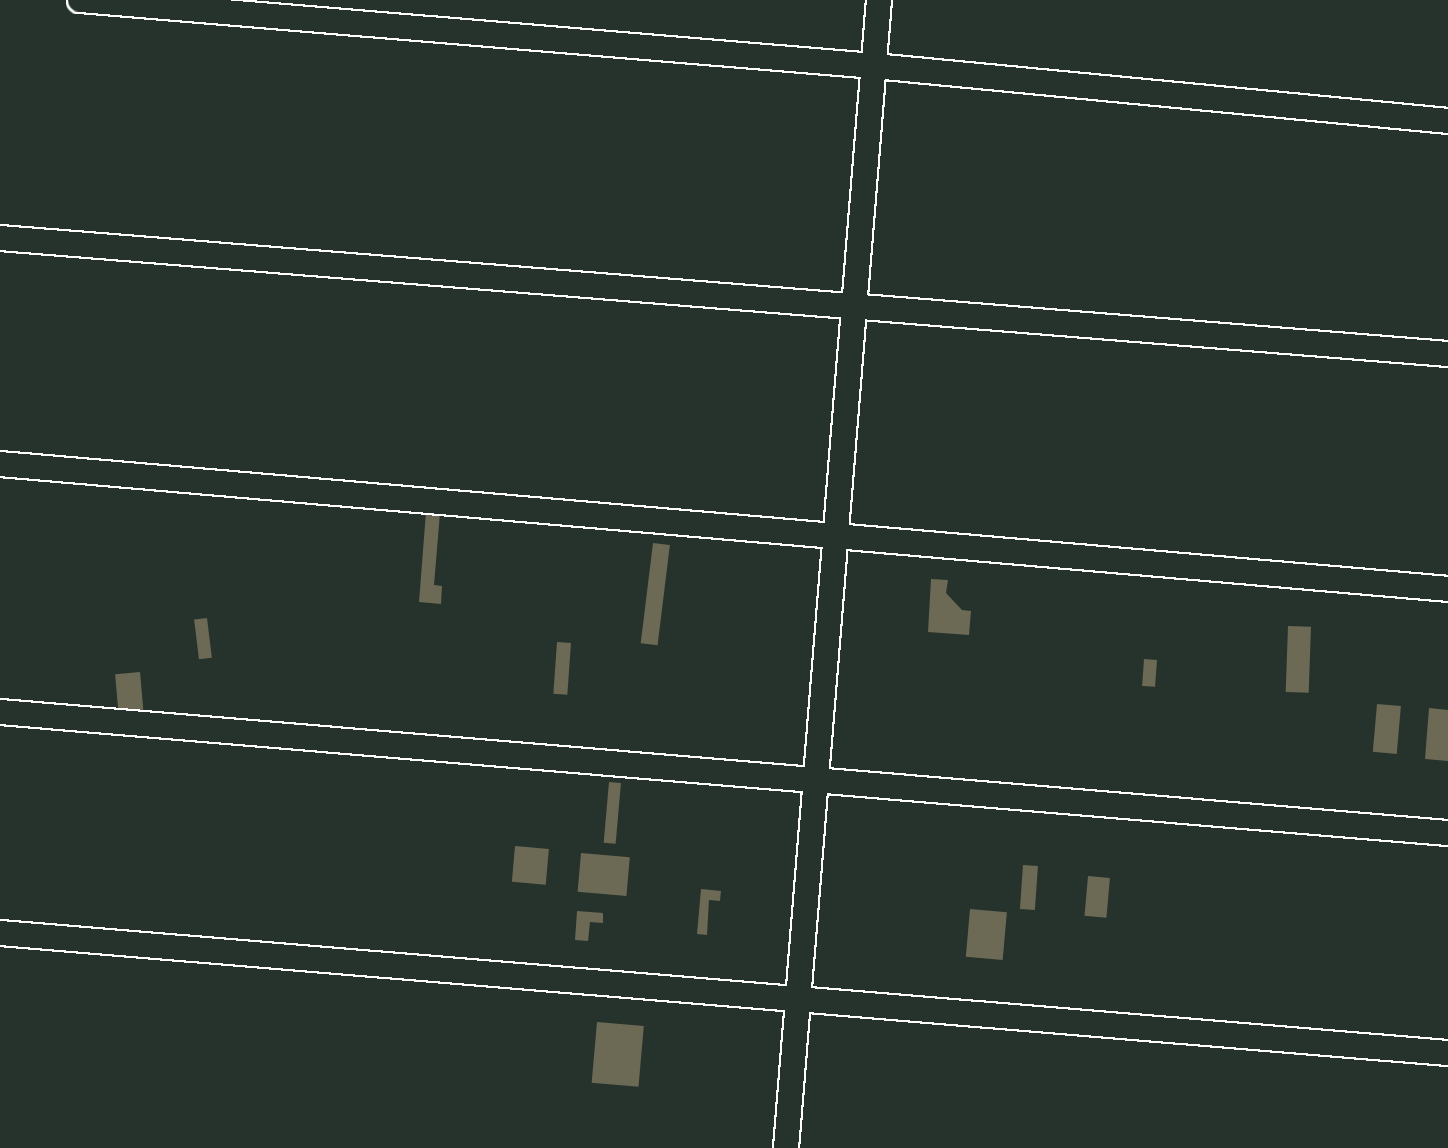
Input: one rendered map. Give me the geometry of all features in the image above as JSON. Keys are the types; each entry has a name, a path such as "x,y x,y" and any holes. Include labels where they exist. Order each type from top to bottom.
{"street":[{"path":"80,0 874,66 1448,121"},
{"path":"786,1148 879,0"},
{"path":"0,238 1448,354"},
{"path":"0,464 1448,589"},
{"path":"0,712 1448,833"},
{"path":"0,933 1448,1053"}],"building":[{"path":"426,512 440,513 434,585 442,586 441,604 419,602"},
{"path":"653,543 670,545 658,645 641,643"},
{"path":"931,579 948,580 946,593 962,610 971,611 969,635 928,632"},
{"path":"207,618 212,658 199,659 194,620"},
{"path":"1288,626 1311,627 1309,693 1286,692"},
{"path":"557,642 571,643 567,695 553,694"},
{"path":"1144,659 1157,660 1155,687 1142,686"},
{"path":"140,672 143,710 118,712 115,674"},
{"path":"1377,704 1401,706 1397,754 1373,752"},
{"path":"1429,708 1448,710 1448,761 1425,759"},
{"path":"609,782 621,783 616,844 604,843"},
{"path":"515,846 549,849 546,885 512,882"},
{"path":"581,853 630,857 626,896 578,892"},
{"path":"1023,865 1038,866 1035,910 1020,909"},
{"path":"1088,876 1110,878 1106,918 1085,916"},
{"path":"701,889 721,891 720,901 709,900 707,935 697,934"},
{"path":"970,909 1007,912 1003,960 966,957"},
{"path":"577,911 603,913 603,923 590,922 588,941 575,940"},
{"path":"597,1022 644,1026 639,1087 592,1083"}]}
